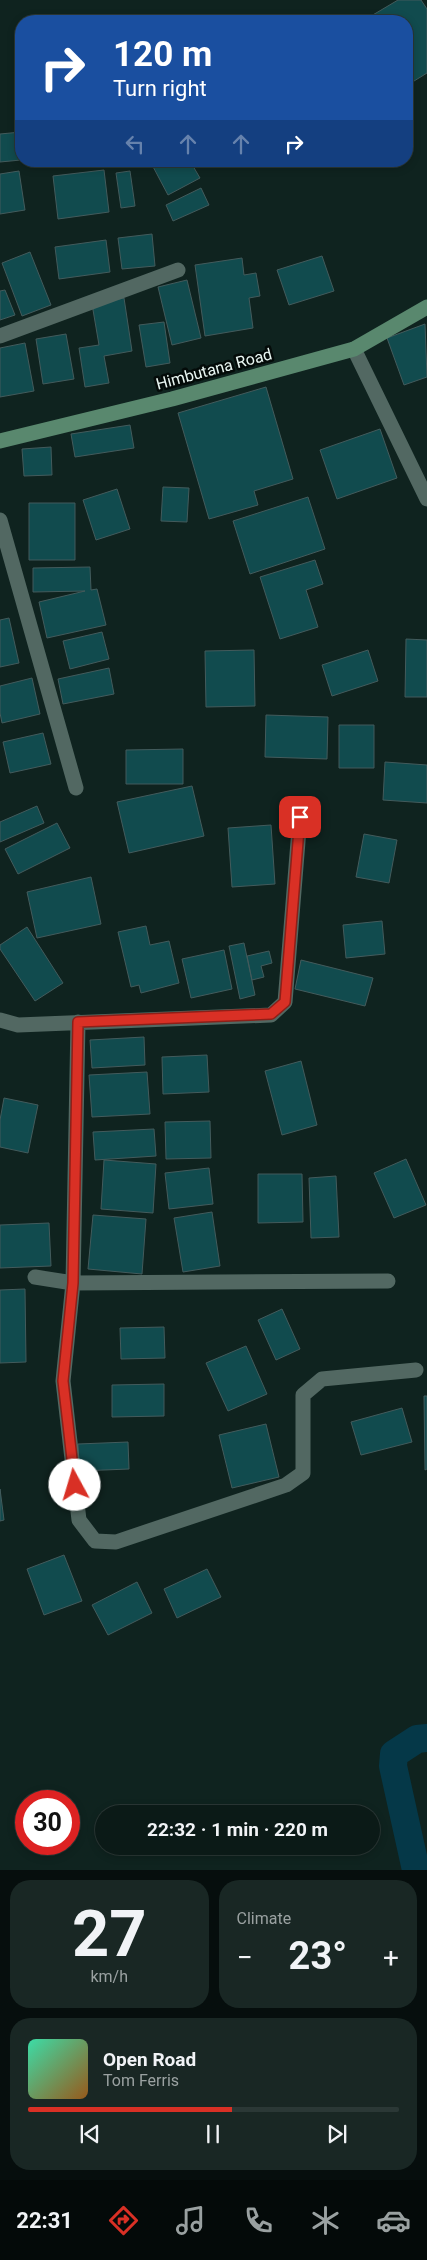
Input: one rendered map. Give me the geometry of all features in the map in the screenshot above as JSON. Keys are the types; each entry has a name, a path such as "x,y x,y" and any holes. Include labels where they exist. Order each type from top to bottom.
{"street":[{"path":"0,336 178,270"},
{"name":"Himbutana Road","path":"0,441 172,399 354,349 427,306"},
{"path":"354,349 427,499"},
{"path":"0,520 76,788"},
{"path":"0,1020 18,1025 271,1014 285,1002 300,817"},
{"path":"78,1022 73,1283 63,1381 79,1520 95,1541 116,1542 286,1485 303,1472 302,1395 322,1379 416,1370"},
{"path":"35,1277 73,1283 388,1280"}],"building":[{"path":"398,0 421,0 427,9 427,73 413,82 413,15 373,15"},
{"path":"15,133 15,161 0,162 0,134"},
{"path":"153,167 194,167 200,178 168,195"},
{"path":"104,170 109,212 58,219 53,176"},
{"path":"19,171 25,210 0,214 0,174"},
{"path":"130,171 135,206 121,208 116,173"},
{"path":"201,188 209,205 173,221 166,205"},
{"path":"152,234 155,266 122,269 118,238"},
{"path":"106,240 110,272 59,279 55,247"},
{"path":"30,252 51,305 22,316 2,263"},
{"path":"322,256 334,291 289,305 277,270"},
{"path":"242,258 244,275 256,273 260,296 249,298 253,328 205,336 195,265"},
{"path":"187,280 201,338 172,345 158,287"},
{"path":"5,290 15,315 0,320 0,291"},
{"path":"124,298 132,351 104,356 109,383 85,387 79,348 99,345 92,304"},
{"path":"164,322 170,363 146,367 139,325"},
{"path":"425,324 427,377 404,385 387,338"},
{"path":"66,334 74,379 43,384 36,339"},
{"path":"25,343 34,391 0,397 0,348"},
{"path":"266,387 293,479 254,491 258,505 209,519 178,413"},
{"path":"130,425 134,448 75,457 71,434"},
{"path":"380,429 397,478 337,499 320,450"},
{"path":"51,447 52,475 24,476 22,449"},
{"path":"163,487 189,488 187,522 161,521"},
{"path":"117,489 130,529 96,540 83,500"},
{"path":"308,497 325,549 250,574 233,521"},
{"path":"29,503 75,503 75,560 29,560"},
{"path":"315,560 323,584 306,590 318,627 280,639 260,577"},
{"path":"90,567 91,590 97,589 106,625 47,638 39,602 85,591 33,592 33,568"},
{"path":"9,618 19,663 0,667 0,620"},
{"path":"102,632 109,659 70,669 63,641"},
{"path":"406,639 427,640 427,697 405,697"},
{"path":"254,650 255,706 206,707 205,651"},
{"path":"368,650 378,681 332,696 322,665"},
{"path":"109,668 114,694 63,704 58,679"},
{"path":"32,678 40,714 2,723 0,686"},
{"path":"266,715 328,717 327,759 265,757"},
{"path":"339,725 374,725 374,768 339,768"},
{"path":"43,733 51,764 10,773 3,742"},
{"path":"183,749 183,784 126,784 126,750"},
{"path":"385,762 427,765 427,803 383,800"},
{"path":"192,786 204,836 129,853 117,802"},
{"path":"37,806 44,823 0,842 0,822"},
{"path":"57,823 70,848 18,874 5,849"},
{"path":"271,825 275,884 232,887 228,828"},
{"path":"364,834 397,840 389,883 356,877"},
{"path":"91,877 101,924 37,938 27,892"},
{"path":"382,921 385,954 346,958 343,925"},
{"path":"146,926 150,945 169,941 179,983 141,993 139,985 131,987 118,932"},
{"path":"27,927 63,983 35,1001 0,949 0,945"},
{"path":"244,943 255,995 240,999 229,946"},
{"path":"224,950 232,989 191,998 182,959"},
{"path":"269,951 272,963 261,966 264,977 252,980 247,956"},
{"path":"301,960 373,978 365,1006 295,989"},
{"path":"144,1037 145,1065 92,1068 90,1040"},
{"path":"207,1055 209,1092 163,1094 162,1057"},
{"path":"301,1061 317,1125 282,1135 265,1071"},
{"path":"147,1072 150,1114 92,1117 89,1075"},
{"path":"4,1098 38,1105 28,1153 0,1147 0,1120"},
{"path":"210,1121 211,1158 166,1159 165,1122"},
{"path":"154,1129 156,1156 95,1160 93,1132"},
{"path":"406,1159 426,1205 394,1218 374,1173"},
{"path":"104,1160 156,1164 153,1213 101,1209"},
{"path":"209,1168 213,1204 169,1209 165,1173"},
{"path":"258,1174 302,1174 303,1222 258,1223"},
{"path":"336,1176 339,1237 311,1238 309,1178"},
{"path":"212,1212 220,1266 183,1272 174,1218"},
{"path":"93,1215 146,1219 142,1274 88,1269"},
{"path":"49,1223 51,1266 0,1268 0,1225"},
{"path":"25,1289 26,1362 0,1363 0,1290"},
{"path":"282,1309 300,1349 276,1360 258,1320"},
{"path":"164,1327 165,1358 121,1359 120,1328"},
{"path":"246,1346 267,1394 228,1411 206,1363"},
{"path":"164,1384 164,1416 112,1417 112,1385"},
{"path":"424,1396 427,1396 427,1469 425,1470"},
{"path":"402,1408 412,1442 361,1455 351,1422"},
{"path":"266,1424 279,1477 232,1488 219,1435"},
{"path":"128,1442 129,1469 79,1471 78,1444"},
{"path":"0,1489 4,1520 0,1521"},
{"path":"64,1555 82,1601 44,1615 27,1569"},
{"path":"207,1569 221,1597 177,1618 164,1589"},
{"path":"137,1582 152,1613 108,1635 92,1605"}],"waterway":[{"path":"416,1870 393,1766 394,1754 417,1739 427,1738"}],"route":[{"path":"75,1485 63,1381 73,1283 78,1022 271,1014 285,1002 300,817"}]}
